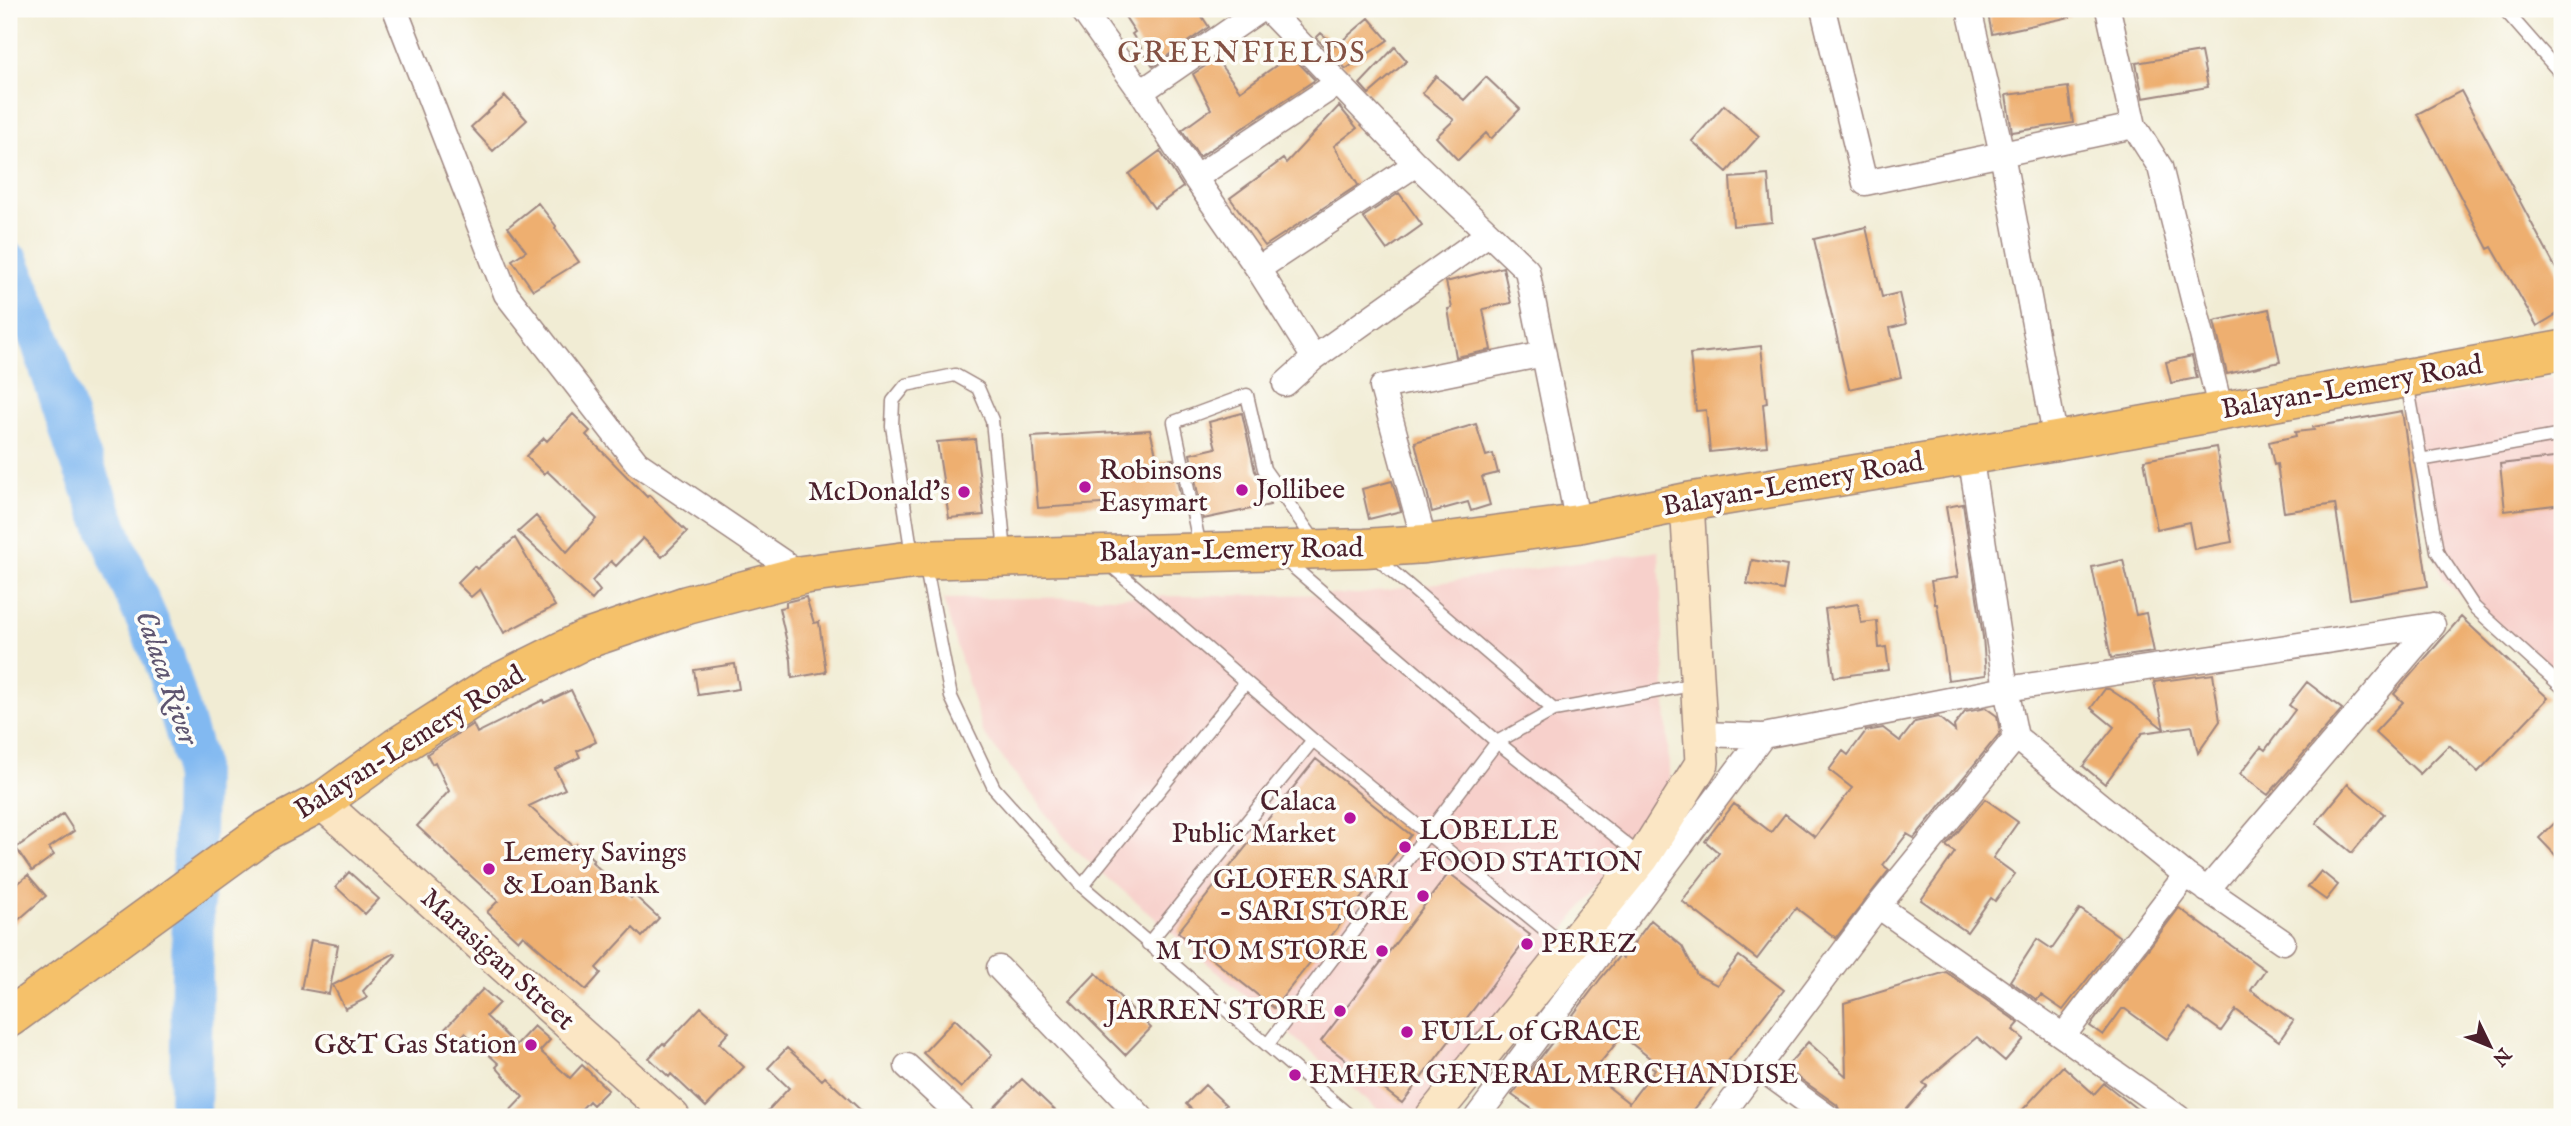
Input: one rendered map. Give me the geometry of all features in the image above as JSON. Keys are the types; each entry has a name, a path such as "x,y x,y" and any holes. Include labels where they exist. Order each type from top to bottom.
{"main road":[{"name":"Balayan-Lemery Road","path":"9,1018 264,832 321,802 397,747 492,685 584,640 687,605 802,575 919,561 1006,556 1365,548 1425,544 1578,524 1687,502 2056,441 2562,350"}],"street":[{"path":"395,9 506,294 637,463 802,575"},
{"path":"1082,9 1141,92 1314,358"},
{"path":"1141,92 1262,9"},
{"path":"1267,9 1416,164 1527,270 1578,524"},
{"path":"1823,9 1865,183 2134,126"},
{"path":"1969,9 2002,154 2056,441"},
{"path":"2108,9 2134,126 2160,167 2221,411"},
{"path":"1195,178 1338,83"},
{"path":"1258,270 1416,164"},
{"path":"1285,384 1314,358 1488,233"},
{"path":"1425,544 1382,387 1544,354"},
{"path":"1970,454 2006,690 2016,737 2186,875 2283,942"},
{"path":"1432,1117 1643,858 1702,763 1687,502"},
{"path":"1701,734 1763,736 2006,690 2433,625 2207,890"},
{"path":"1477,1117 1763,736"},
{"path":"1720,1117 1878,906 2016,737"},
{"name":"Marasigan Street","path":"321,802 673,1117"},
{"path":"2064,1035 2186,875"},
{"path":"1878,906 2178,1117"},
{"path":"999,968 1141,1117"},
{"path":"907,1066 961,1117"},
{"path":"1759,1067 1828,1117"}],"lane":[{"path":"2504,9 2562,75"},
{"path":"1006,556 992,420 978,388 955,375 905,385 893,401 892,426 919,561 951,697 994,788 1082,886 1351,1117"},
{"path":"2406,378 2437,551 2474,607 2562,687"},
{"path":"1201,553 1174,422 1247,395 1264,469 1321,550"},
{"path":"2420,460 2562,435"},
{"path":"1365,548 1554,710"},
{"path":"1276,552 1497,742 1643,858"},
{"path":"1097,554 1313,740 1570,950"},
{"path":"1082,886 1246,682"},
{"path":"1268,1044 1497,742 1554,710 1697,684"},
{"path":"1147,944 1313,740"}],"shaded area":[{"path":"2562,376 2562,687 2442,579 2400,402"},
{"name":"Calaca Public Market","path":"1659,551 1670,791 1422,1117 1386,1117 1071,846 983,733 943,599 1360,594"}],"building":[{"path":"1120,9 1197,9 1209,27 1153,66 1132,34 1135,32"},
{"path":"1987,9 2069,9 2070,17 1992,34"},
{"path":"1369,18 1388,40 1346,69 1316,38 1321,33 1336,46"},
{"path":"1395,47 1407,61 1369,94 1360,84"},
{"path":"2201,52 2208,87 2143,98 2136,63"},
{"path":"1291,55 1315,80 1199,157 1182,130 1211,109 1193,74 1216,59 1240,91"},
{"path":"1436,76 1464,100 1486,77 1520,109 1491,139 1486,133 1458,160 1436,137 1454,120 1422,93"},
{"path":"2068,87 2073,123 2012,132 2006,95"},
{"path":"2461,91 2562,280 2562,311 2537,326 2492,247 2488,249 2417,114"},
{"path":"505,96 527,120 493,151 471,127"},
{"path":"1724,105 1759,136 1727,172 1692,141"},
{"path":"1339,106 1357,128 1334,146 1358,185 1265,246 1230,198 1283,159 1286,163"},
{"path":"1160,151 1183,187 1154,208 1129,174"},
{"path":"1768,175 1772,222 1733,226 1730,178"},
{"path":"1399,193 1422,225 1387,250 1363,217"},
{"path":"538,203 579,262 533,290 512,260 526,251 508,227"},
{"path":"1866,227 1882,297 1899,293 1906,324 1890,328 1901,377 1849,389 1814,239"},
{"path":"1503,267 1511,303 1483,309 1491,350 1456,357 1448,309 1452,308 1446,282"},
{"path":"2269,309 2280,362 2227,374 2214,321"},
{"path":"1761,346 1767,403 1763,404 1767,446 1710,452 1706,410 1696,411 1690,354"},
{"path":"2192,356 2197,378 2171,383 2166,362"},
{"path":"2402,411 2428,586 2350,599 2335,504 2284,512 2277,464 2274,465 2269,442 2296,436 2295,432 2314,430 2313,427"},
{"path":"1242,413 1255,471 1264,484 1270,505 1203,519 1190,454 1216,448 1209,422"},
{"path":"573,414 590,431 586,435 647,497 649,495 687,532 662,557 643,538 616,566 611,561 592,581 600,591 592,600 518,532 536,516 567,552 597,519 547,471 544,474 526,456 544,438 547,441"},
{"path":"1476,424 1486,456 1493,454 1498,473 1482,477 1490,505 1471,511 1468,502 1432,512 1415,442"},
{"path":"1150,430 1158,462 1173,459 1181,499 1038,508 1032,437"},
{"path":"975,439 984,515 949,518 937,442"},
{"path":"2216,447 2232,542 2194,549 2189,522 2157,529 2144,460"},
{"path":"2562,457 2562,504 2505,511 2500,464"},
{"path":"1392,481 1401,511 1369,519 1362,489"},
{"path":"1963,504 1986,675 1948,680 1931,581 1958,577 1946,507"},
{"path":"515,538 555,606 504,633 480,589 471,597 457,583 474,566 477,569"},
{"path":"1752,560 1787,566 1783,590 1747,584"},
{"path":"2123,560 2136,615 2146,613 2154,652 2111,658 2092,567"},
{"path":"806,597 814,623 819,622 826,672 792,678 791,660 779,608 786,607 786,602"},
{"path":"1858,604 1861,623 1877,621 1879,648 1886,647 1889,670 1834,677 1825,609"},
{"path":"2461,617 2548,698 2478,772 2449,745 2420,774 2375,732 2403,702 2394,694"},
{"path":"735,664 739,689 698,695 694,670"},
{"path":"2213,674 2220,721 2198,753 2192,726 2142,733 2105,784 2083,766 2114,727 2091,708 2105,689 2132,704 2164,729 2154,682"},
{"path":"2307,682 2342,709 2268,795 2240,774 2261,747 2265,750 2295,710 2289,705"},
{"path":"571,690 596,742 577,751 580,757 555,769 565,789 529,806 574,848 577,844 594,860 592,862 631,898 634,895 659,918 642,937 633,928 596,968 601,973 586,990 523,935 518,941 487,912 498,901 417,826 449,791 435,762 432,764 427,754 473,724 477,733 543,700 544,703"},
{"path":"1986,708 1997,716 2000,733 1914,838 1907,834 1883,865 1889,870 1836,938 1796,908 1757,959 1682,901 1719,853 1705,841 1734,804 1771,832 1785,814 1815,837 1852,788 1829,770 1843,751 1848,755 1866,731 1883,728 1900,741 1915,722 1938,717 1955,731 1954,726 1965,712"},
{"path":"1316,759 1411,835 1274,1008 1178,932"},
{"path":"2348,784 2384,814 2352,853 2316,823"},
{"path":"1985,799 2018,822 1993,858 2015,874 1995,901 1991,898 1967,932 1921,900 1955,852 1946,846"},
{"path":"63,814 74,831 49,848 54,855 32,871 16,848"},
{"path":"2562,816 2562,862 2539,838"},
{"path":"2321,871 2338,885 2326,900 2308,887"},
{"path":"349,872 379,899 365,914 336,887"},
{"path":"1449,873 1530,935 1402,1103 1321,1041"},
{"path":"28,875 46,896 9,928 9,891"},
{"path":"2179,908 2265,970 2251,990 2293,1021 2279,1041 2236,1010 2221,1031 2189,1008 2167,1039 2125,1009 2122,1009 2103,1035 2090,1026"},
{"path":"2080,909 2120,937 2063,1010 2041,995 2037,1000 2010,981 2037,939 2052,949"},
{"path":"1651,920 1682,946 1697,975 1717,985 1739,956 1784,990 1688,1117 1543,1117 1512,1095 1601,978 1620,955 1623,958","holes":["1622,1036 1651,1059 1647,1064 1655,1069 1629,1103 1601,1081 1609,1070 1600,1063"]},
{"path":"311,940 338,945 329,994 301,989"},
{"path":"395,953 363,991 367,998 345,1009 333,985"},
{"path":"1946,972 2019,1023 2013,1030 2024,1039 2005,1061 1977,1037 1923,1083 1927,1086 1900,1117 1843,1117 1837,1105 1785,1068 1808,1042 1846,1076 1844,1003"},
{"path":"1096,973 1151,1028 1125,1055 1070,1000"},
{"path":"483,989 499,1003 486,1016 516,1045 534,1026 550,1040 540,1051 570,1078 582,1065 608,1090 593,1105 589,1101 574,1117 504,1117 523,1097 496,1067 499,1064 465,1033 452,1047 439,1035"},
{"path":"701,1007 729,1032 719,1043 744,1067 706,1107 671,1074 669,1077 649,1058"},
{"path":"955,1019 992,1055 961,1088 923,1053"},
{"path":"787,1048 822,1080 825,1077 868,1117 762,1117 789,1088 768,1068"},
{"path":"2063,1066 2094,1094 2104,1083 2147,1117 2016,1117"},
{"path":"1022,1079 1062,1117 985,1117"},
{"path":"1205,1085 1226,1105 1214,1117 1200,1117 1186,1104"}],"waterway":[{"name":"Calaca River","path":"9,263 42,343 77,450 164,659 195,762 190,1117"}],"place":[{"name":"Robinsons Easymart","path":"1085,487"},
{"name":"Jollibee","path":"1242,490"},
{"name":"McDonald's","path":"964,492"},
{"name":"Calaca Public Market","path":"1350,818"},
{"name":"LOBELLE FOOD STATION","path":"1405,847"},
{"name":"Lemery Savings & Loan Bank","path":"489,869"},
{"name":"GLOFER SARI - SARI STORE","path":"1423,896"},
{"name":"PEREZ","path":"1527,944"},
{"name":"M TO M STORE","path":"1382,951"},
{"name":"JARREN STORE","path":"1340,1011"},
{"name":"FULL of GRACE","path":"1407,1032"},
{"name":"G&T Gas Station","path":"531,1045"},
{"name":"EMHER GENERAL MERCHANDISE","path":"1295,1075"}],"district":[{"name":"GREENFIELDS","path":"1242,54"}]}
